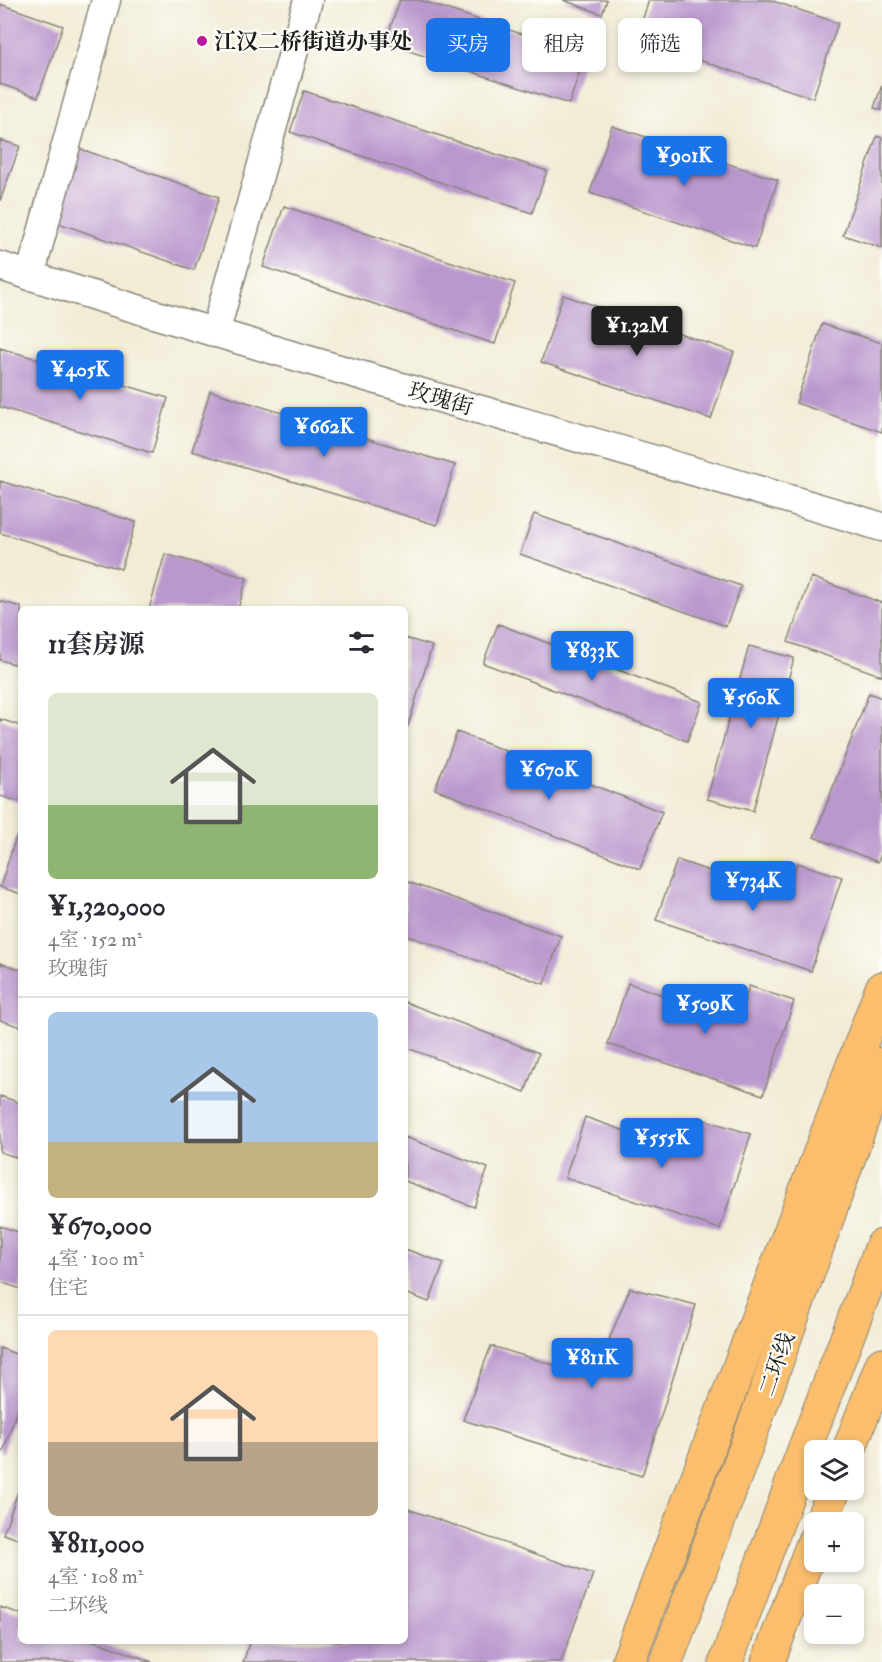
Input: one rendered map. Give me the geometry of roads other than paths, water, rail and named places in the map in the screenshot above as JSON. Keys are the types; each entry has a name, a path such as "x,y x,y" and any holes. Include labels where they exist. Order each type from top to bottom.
{"main road":[{"path":"628,1662 882,988"},
{"name":"二环线","path":"666,1662 753,1428 882,1064"},
{"path":"726,1662 882,1246"},
{"path":"853,1440 882,1364"},
{"path":"768,1662 804,1567"}],"street":[{"path":"30,276 106,0"},
{"path":"215,333 308,0"},
{"name":"玫瑰街","path":"0,266 215,333 720,478 882,527"}],"place":[{"name":"江汉二桥街道办事处","path":"202,41"}]}
